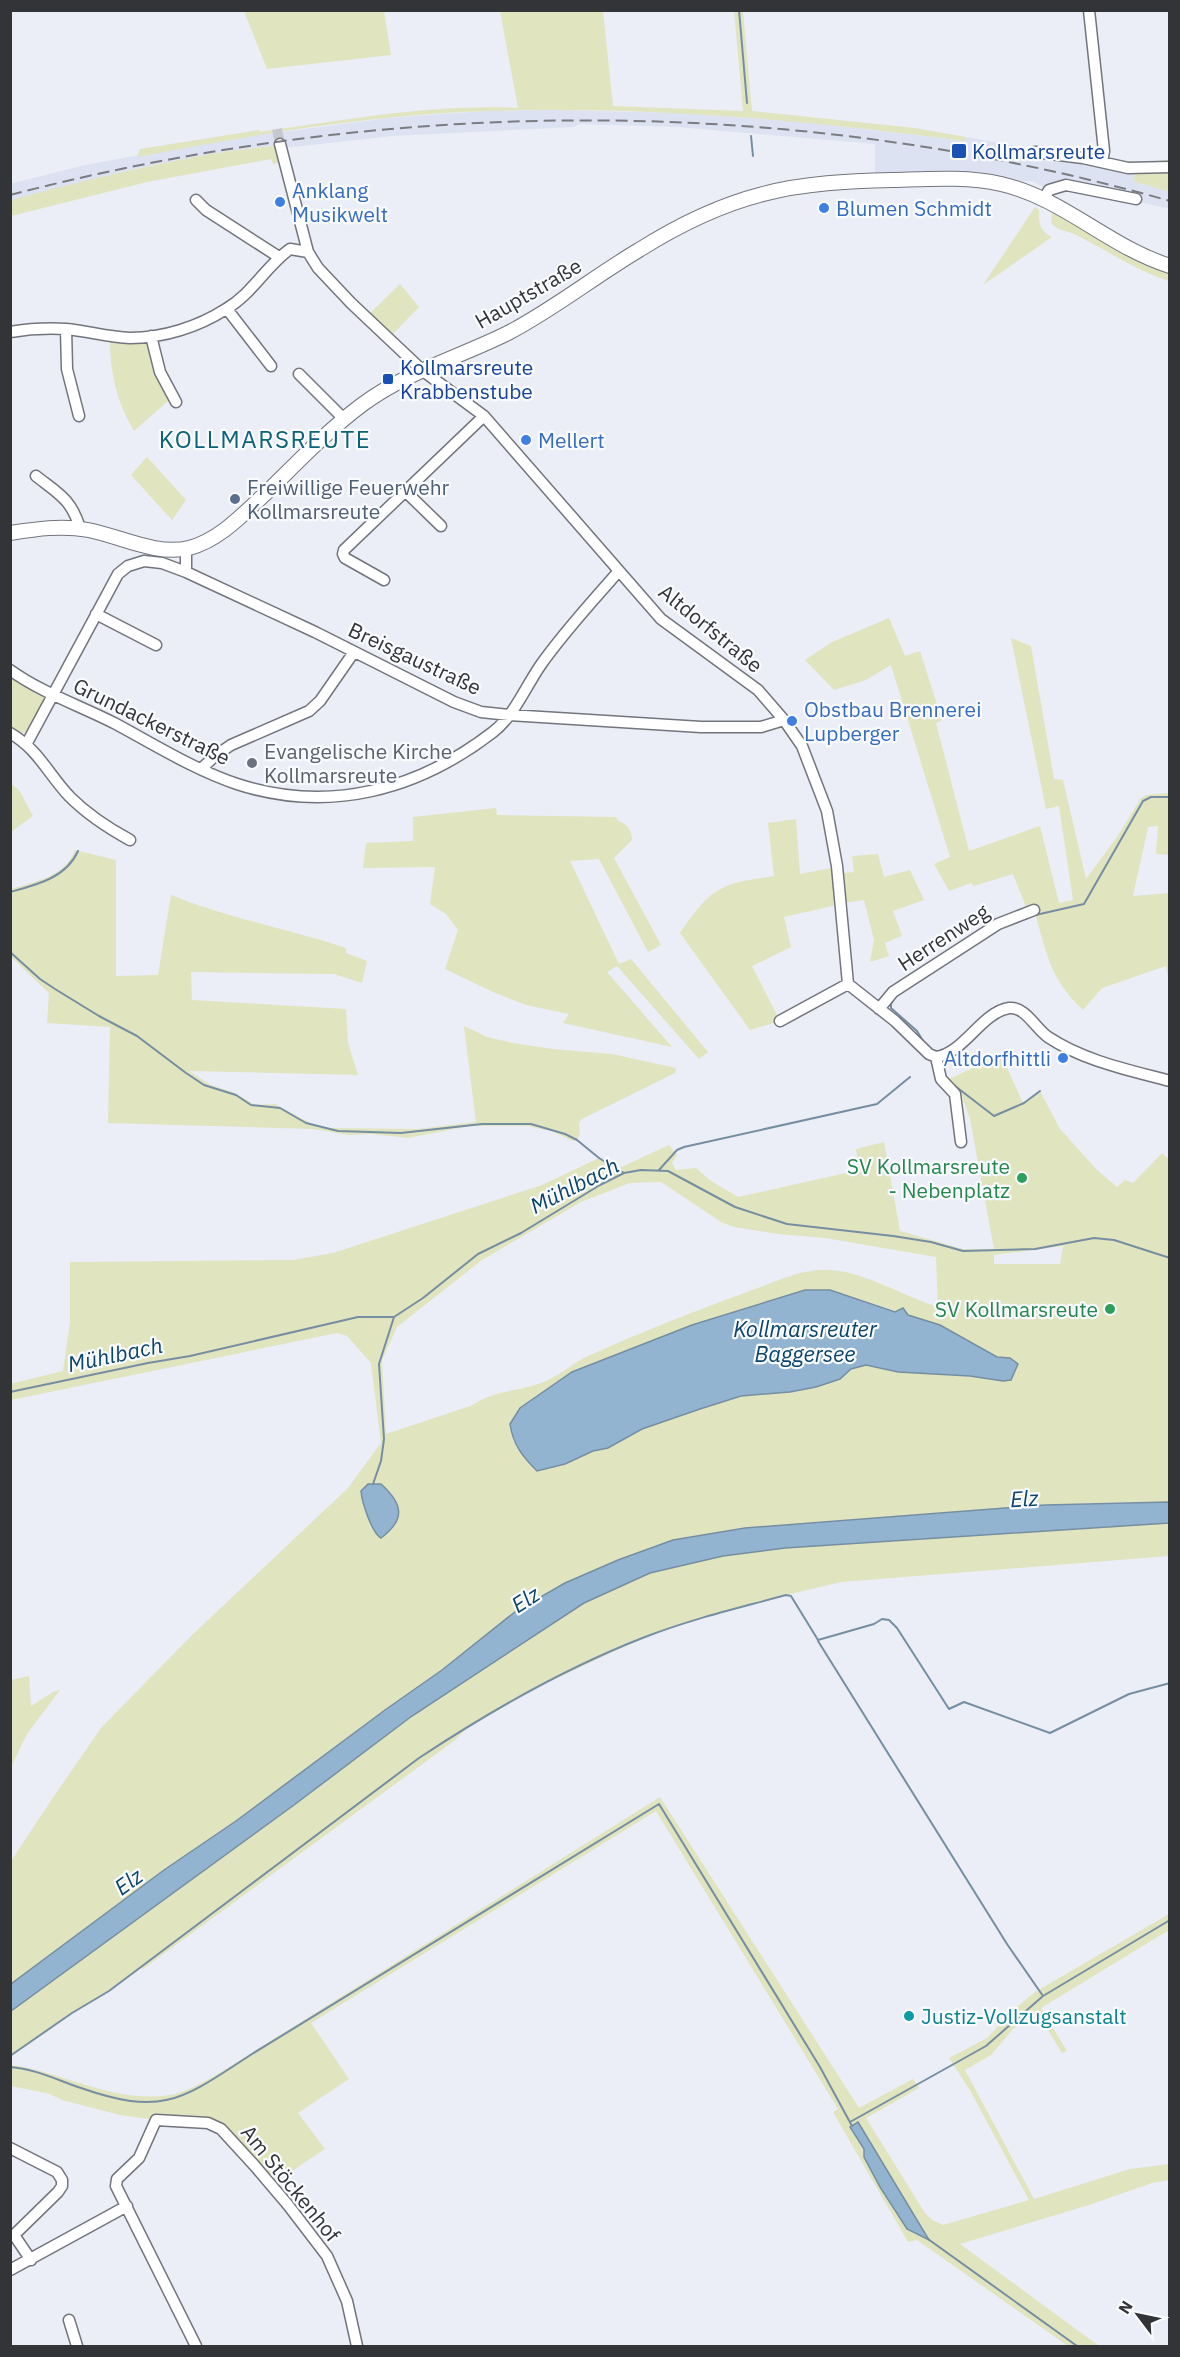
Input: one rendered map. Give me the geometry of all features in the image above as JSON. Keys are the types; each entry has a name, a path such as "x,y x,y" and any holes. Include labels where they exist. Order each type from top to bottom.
{"main road":[{"name":"Hauptstraße","path":"10,533 60,527 80,528 167,549 186,549 216,536 230,526 344,419 381,392 508,332 643,247 679,228 730,205 765,193 848,182 953,179 998,183 1018,188 1044,199 1107,237 1170,266"}],"street":[{"path":"1089,10 1104,151 1102,162"},
{"path":"10,332 66,329 129,338 151,336 195,325 227,309 257,284 279,257 290,249 308,252 280,144"},
{"path":"1035,152 1128,168 1170,167"},
{"path":"1044,199 1049,190 1066,185 1136,200"},
{"path":"199,208 279,257"},
{"name":"Altdorfstraße","path":"308,252 330,281 423,371 484,416 661,619 758,690 784,720 802,746 827,811 837,866 848,984"},
{"path":"227,309 271,366"},
{"path":"66,329 67,369 79,416"},
{"path":"151,336 160,372 176,402"},
{"path":"299,374 344,419"},
{"path":"384,580 345,558 344,550 484,416"},
{"path":"36,476 67,501 73,509 80,528"},
{"path":"405,491 441,526"},
{"path":"27,743 118,574 128,566 144,561 147,546"},
{"path":"186,549 186,572"},
{"name":"Breisgaustraße","path":"144,561 162,563 186,572 454,702 482,712 701,727 761,727 784,720"},
{"name":"Grundackerstraße","path":"10,670 201,769 235,783 269,793 332,797 363,793 395,786 435,768 494,731 509,715 566,631 618,572"},
{"path":"96,614 156,645"},
{"path":"201,769 231,746 309,711 320,701 354,652"},
{"path":"10,733 27,743 70,796 101,824 130,840"},
{"name":"Herrenweg","path":"879,1009 893,992 998,924 1034,910"},
{"path":"780,1021 848,984 929,1054 936,1057 952,1050 999,1012 1015,1008 1023,1012 1039,1030 1056,1043 1108,1064 1170,1081"},
{"path":"936,1057 941,1079 955,1094 961,1142"},
{"name":"Am Stöckenhof","path":"127,2206 116,2186 117,2179 139,2158 156,2120 208,2123 221,2129 288,2205 327,2256 347,2301 357,2346"},
{"path":"10,2148 57,2172 62,2180 62,2187 58,2192 12,2236 31,2260"},
{"path":"10,2270 127,2206 196,2346"},
{"path":"69,2320 77,2346"}],"shaded area":[{"path":"485,111 679,113 806,122 964,141 966,137 1102,162 1102,168 1134,174 1133,181 1169,192 1170,209 1066,185 1049,190 1032,181 1017,182 998,177 875,176 875,144 677,127 579,124 574,127 392,136 223,152 138,168 11,200 10,184 85,165 227,139 389,118"}],"green space":[{"path":"244,11 384,11 391,55 267,69"},
{"path":"500,11 603,11 613,106 743,111 734,11 743,11 752,111 915,128 966,137 965,141 726,116 607,111 487,111 399,117 311,127 137,157 140,149 259,130 260,132 356,118 453,108 518,108"},
{"path":"278,145 282,162 273,164 271,159 147,182 11,216 11,200 37,193 169,162"},
{"path":"1103,158 1136,162 1169,160 1169,192 1133,181 1134,174 1101,168"},
{"path":"1035,207 1039,210 1042,229 1052,237 983,285"},
{"path":"1074,208 1116,235 1169,258 1169,281 1133,266 1076,235 1056,228 1051,223 1052,213 1055,212 1068,218"},
{"path":"400,284 419,307 389,338 366,317"},
{"path":"110,339 148,340 154,370 168,401 134,431 123,409 116,387 111,364"},
{"path":"147,457 186,500 172,520 131,475"},
{"path":"889,618 905,656 920,651 942,720 936,723 969,851 1040,826 1059,903 1073,900 1059,806 1046,809 1011,638 1031,646 1054,779 1063,780 1086,879 1117,837 1141,798 1146,795 1169,793 1169,855 1156,854 1158,826 1148,827 1133,896 1169,893 1169,982 1166,966 1102,988 1083,1010 1056,976 1046,952 1034,910 1028,912 1013,874 974,886 971,883 949,891 934,864 950,857 891,665 866,680 834,690 805,660 832,642"},
{"path":"14,677 42,694 44,700 29,730 21,734 11,728 11,682"},
{"path":"10,783 19,790 33,816 11,832"},
{"path":"496,808 497,815 616,817 628,828 632,840 614,858 661,945 648,952 599,859 570,861 619,964 631,959 708,1052 699,1059 617,966 607,972 672,1047 563,1023 569,1014 526,1005 445,969 458,930 446,914 430,904 435,867 363,868 366,843 413,841 413,817"},
{"path":"796,819 800,874 832,868 837,905 784,917 791,947 752,966 780,1021 750,1030 680,933 700,906 718,890 741,882 774,876 768,823"},
{"path":"75,850 116,860 116,976 158,975 171,895 214,910 346,948 346,953 367,961 362,983 334,974 191,972 192,1000 346,1009 348,1043 358,1075 189,1071 211,1085 235,1093 255,1105 275,1104 310,1123 328,1128 418,1129 476,1122 464,1026 487,1037 513,1043 612,1054 676,1068 675,1073 582,1119 579,1123 580,1134 577,1140 573,1141 552,1131 527,1126 470,1126 408,1138 372,1134 349,1135 313,1129 108,1123 110,1027 47,1023 49,993 11,957 11,889 57,872 71,859"},
{"path":"878,854 884,877 910,870 924,900 893,911 902,936 885,943 889,956 870,962 874,940 864,900 843,903 842,873 854,872 852,856"},
{"path":"1001,1055 1023,1103 1040,1091 1060,1129 1097,1170 1117,1187 1125,1180 1133,1183 1162,1153 1167,1158 1169,1157 1169,1502 1090,1503 745,1528 673,1540 618,1560 565,1583 516,1611 442,1670 236,1821 164,1870 11,1984 11,1861 52,1799 101,1728 190,1637 348,1488 381,1443 371,1363 347,1336 337,1333 11,1400 10,1384 63,1371 70,1322 70,1262 293,1260 333,1253 542,1185 599,1158 617,1169 669,1145 677,1155 672,1163 676,1170 696,1168 711,1181 738,1197 859,1170 856,1149 884,1142 900,1231 963,1249 994,1249 970,1119 960,1090 947,1080","holes":["661,1182 721,1222 734,1227 825,1238 936,1257 938,1307 856,1275 830,1270 809,1271 706,1307 626,1340 586,1357 546,1381 499,1393 473,1405 386,1434 382,1360 397,1327 482,1260 581,1202 630,1183","1063,1246 1060,1264 994,1264 994,1255","805,1290 830,1290 940,1325 997,1357 1010,1358 1003,1381 970,1376 898,1372 866,1365 851,1370 840,1379 816,1387 790,1392 741,1396 700,1409 642,1429 608,1448 593,1451 565,1464 554,1466 521,1453 513,1441 510,1424 536,1399 572,1372 692,1325"]},
{"path":"1169,1523 1169,1556 841,1582 705,1616 645,1637 527,1692 470,1725 454,1741 143,1969 141,1966 109,1991 72,2013 11,2056 11,2011 412,1716 584,1603 650,1573 723,1556 785,1548"},
{"path":"29,1676 31,1706 60,1690 27,1734 11,1767 11,1680"},
{"path":"660,1797 859,2108 913,2079 919,2088 866,2118 925,2213 932,2220 943,2225 1029,2200 971,2092 949,2058 987,2038 1012,2011 1035,1992 1169,1914 1169,1930 1041,2008 1067,2051 1062,2053 1036,2011 1014,2028 991,2055 965,2070 1034,2199 1130,2169 1169,2164 1169,2180 1152,2183 1089,2205 960,2244 1099,2346 1068,2346 917,2240 908,2242 833,2112 838,2109 656,1811 311,2023 349,2079 298,2113 325,2149 271,2185 221,2129 120,2115 62,2100 50,2094 11,2086 11,2065 109,2091 149,2097 181,2092 213,2077","holes":["858,2122 929,2239 907,2229 880,2187 864,2157"]}],"water":[{"name":"Kollmarsreuter Baggersee","path":"805,1290 830,1290 895,1312 903,1308 908,1315 940,1325 997,1357 1010,1358 1018,1364 1011,1380 1003,1381 970,1376 898,1372 866,1365 851,1369 840,1379 816,1387 790,1392 741,1396 700,1409 642,1429 608,1448 593,1451 565,1464 537,1471 523,1456 516,1444 510,1424 520,1408 572,1372 692,1325"},
{"path":"368,1484 381,1484 394,1498 399,1511 395,1524 381,1538 371,1524 363,1503 361,1491"},
{"path":"1169,1502 1169,1523 785,1548 723,1556 650,1573 584,1603 412,1716 11,2011 11,1984 164,1870 236,1821 442,1670 516,1611 565,1583 673,1540 745,1528 1045,1505"},
{"path":"858,2122 929,2240 907,2229 880,2187 864,2157 864,2149 850,2127"}],"waterway":[{"path":"739,10 747,103"},
{"path":"751,136 753,156"},
{"path":"1031,916 1084,904 1143,801 1151,797 1170,797"},
{"path":"10,892 40,883 58,874 73,860 78,851"},
{"path":"10,952 40,979 99,1016 137,1036 204,1085 236,1095 251,1105 280,1108 306,1123 338,1131 401,1133 482,1124 531,1124 577,1140 599,1158 624,1173"},
{"path":"894,999 891,1008 917,1031 925,1044"},
{"path":"659,1170 677,1150 684,1147 877,1104 910,1077"},
{"path":"955,1086 994,1116 1024,1103 1040,1091"},
{"name":"Mühlbach","path":"10,1392 190,1356 358,1317 394,1317 423,1298 478,1254 521,1233 600,1185 624,1173 641,1170 668,1171 735,1207 787,1224 893,1236 931,1242 963,1251 1035,1249 1094,1238 1114,1240 1170,1258"},
{"path":"373,1484 381,1461 384,1439 379,1364 394,1317"},
{"path":"10,2056 72,2013 109,1991 419,1758 501,1707 586,1662 680,1625 786,1595 791,1596 818,1640 874,1624 882,1619 889,1620 897,1628 949,1709 964,1702 1050,1733 1129,1694 1170,1683"},
{"path":"818,1641 1007,1944 1043,1996"},
{"path":"10,2067 38,2072 109,2097 153,2102 172,2099 208,2082 659,1804 820,2067 852,2126"},
{"path":"850,2122 986,2046 1043,1996 1170,1920"},
{"path":"928,2239 1077,2346"}],"tunnel":[{"path":"277,129 280,144"}],"railway":[{"path":"10,195 154,162 299,139 444,125 590,120 736,126 882,141 1027,166 1170,201"}],"place":[{"name":"Kollmarsreute","path":"959,151"},
{"name":"Anklang Musikwelt","path":"280,202"},
{"name":"Blumen Schmidt","path":"824,208"},
{"name":"Kollmarsreute Krabbenstube","path":"388,379"},
{"name":"Mellert","path":"526,440"},
{"name":"Freiwillige Feuerwehr Kollmarsreute","path":"235,499"},
{"name":"Obstbau Brennerei Lupberger","path":"792,721"},
{"name":"Evangelische Kirche Kollmarsreute","path":"252,763"},
{"name":"Altdorfhittli","path":"1063,1058"},
{"name":"SV Kollmarsreute - Nebenplatz","path":"1022,1178"},
{"name":"SV Kollmarsreute","path":"1110,1309"},
{"name":"Justiz-Vollzugsanstalt","path":"909,2016"}],"district":[{"name":"KOLLMARSREUTE","path":"265,439"}],"water label":[{"name":"Elz","path":"1024,1498"},
{"name":"Elz","path":"525,1599"},
{"name":"Elz","path":"128,1881"}]}
